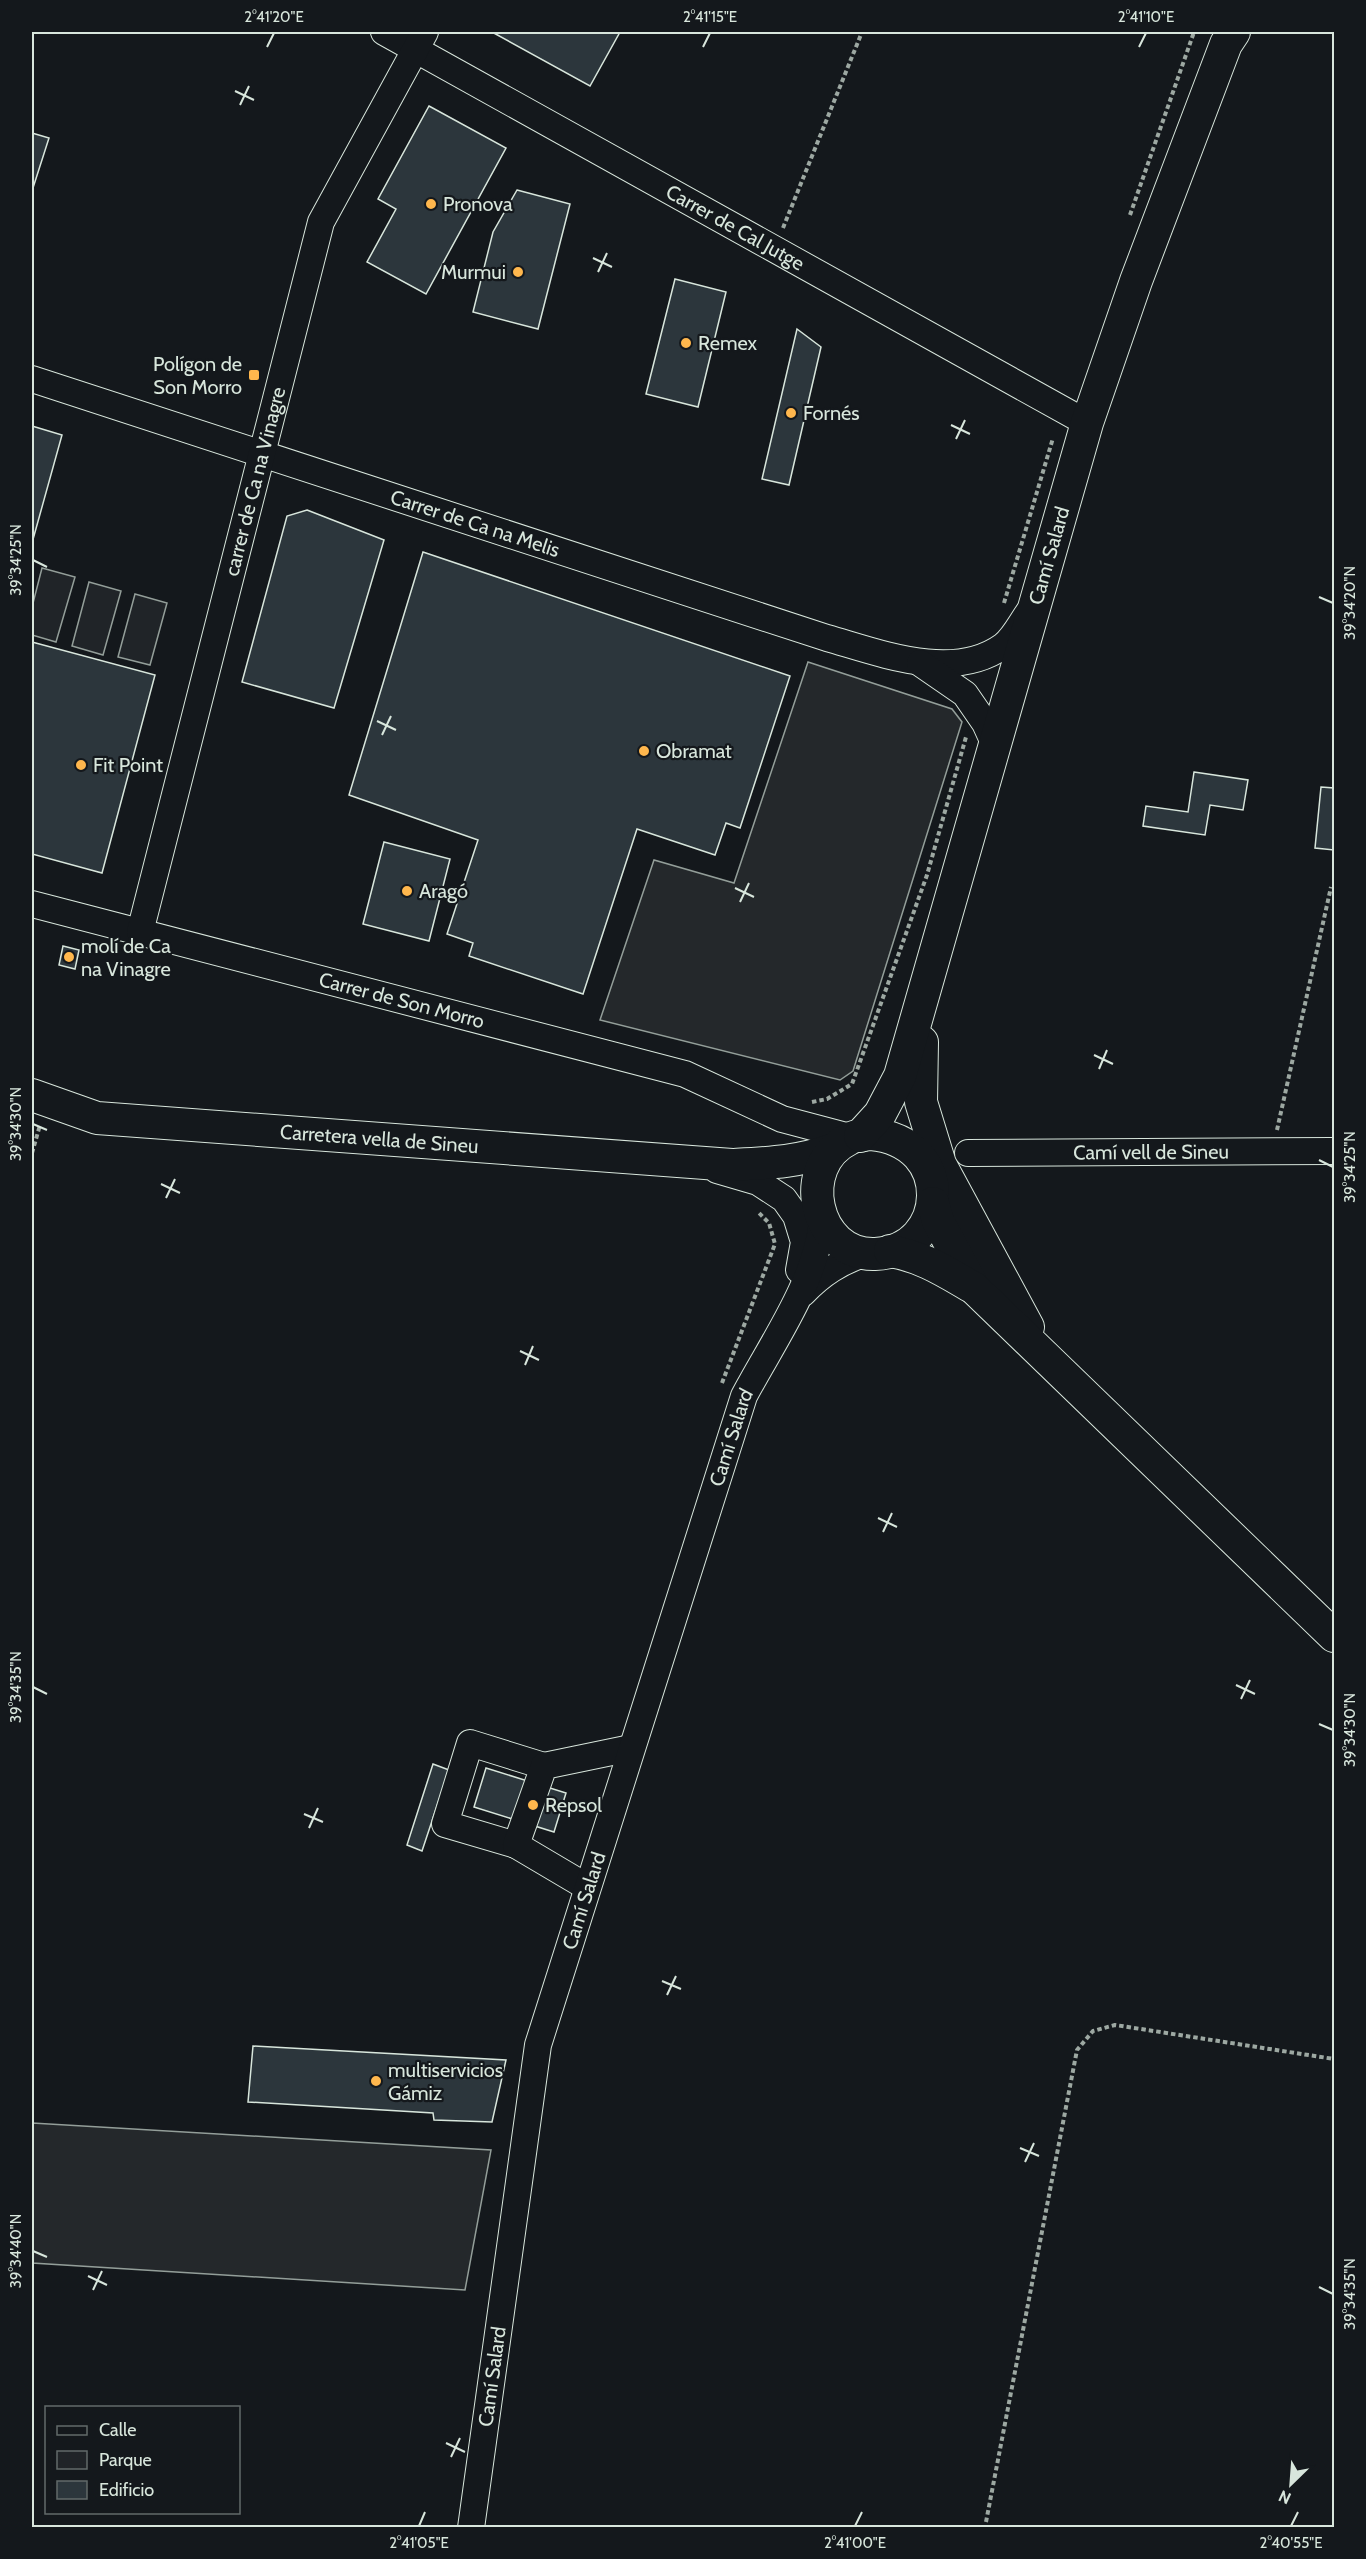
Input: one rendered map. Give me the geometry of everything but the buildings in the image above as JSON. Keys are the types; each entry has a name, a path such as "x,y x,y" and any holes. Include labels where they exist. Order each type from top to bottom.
{"main road":[{"name":"Camí Salard","path":"848,1141 880,1114 900,1076 1087,423 1136,281 1229,36"},
{"path":"924,988 921,1102 928,1131 940,1164 961,1206 1044,1357"},
{"name":"Camí Salard","path":"900,1076 903,1116 910,1147"},
{"name":"Carretera vella de Sineu","path":"32,1095 97,1118 732,1165 786,1163 813,1157 848,1141"},
{"path":"878,1252 913,1240 931,1214 933,1203 932,1180 928,1169 910,1147 886,1136 848,1141 825,1162 819,1177 817,1195 820,1215 844,1246 878,1252 910,1254 926,1260 974,1288 1335,1636"},
{"name":"Carretera vella de Sineu","path":"732,1165 780,1178 803,1192 820,1215"},
{"path":"933,1203 938,1221 974,1288"}],"street":[{"name":"Carrer de Cal Jutge","path":"384,32 420,40 775,248 1087,423"},
{"name":"carrer de Ca na Vinagre","path":"141,932 321,222 420,40"},
{"name":"Carrer de Ca na Melis","path":"32,379 827,638 920,663 979,660 1005,645 1036,603"},
{"name":"Carrer de Ca na Melis","path":"920,663 965,694 985,723 995,745"},
{"name":"Carrer de Son Morro","path":"32,904 685,1074 782,1119 848,1141"},
{"name":"Camí vell de Sineu","path":"968,1153 1335,1151"},
{"path":"692,1161 758,1182 784,1199 796,1216 804,1242 798,1272 782,1324"},
{"name":"Camí Salard","path":"471,2528 537,2045 744,1396 797,1299 816,1252 820,1215"},
{"name":"Camí Salard","path":"797,1299 822,1274 849,1259 878,1252"},
{"path":"587,1887 516,1845 445,1824 470,1743 544,1766 631,1748"},
{"path":"516,1845 544,1766"}],"path":[{"path":"775,248 862,32"},
{"path":"1272,1152 1331,887"},
{"path":"986,2522 1077,2050 1093,2031 1115,2025 1335,2059"}],"green space":[{"path":"42,568 75,577 56,642 32,635 32,607"},
{"path":"89,582 121,591 103,655 72,646"},
{"path":"135,594 167,603 150,665 118,657"}],"shaded area":[{"path":"808,662 952,709 962,722 853,1071 840,1080 600,1020 654,860 734,883"},
{"path":"32,2123 491,2150 465,2290 32,2263"}],"place":[{"name":"Pronova","path":"431,204"},
{"name":"Murmui","path":"518,272"},
{"name":"Remex","path":"686,343"},
{"name":"Polígon de Son Morro","path":"254,375"},
{"name":"Fornés","path":"791,413"},
{"name":"Obramat","path":"644,751"},
{"name":"Fit Point","path":"81,765"},
{"name":"Aragó","path":"407,891"},
{"name":"molí de Ca na Vinagre","path":"69,957"},
{"name":"Repsol","path":"533,1805"},
{"name":"multiservicios Gámiz","path":"376,2081"}]}
